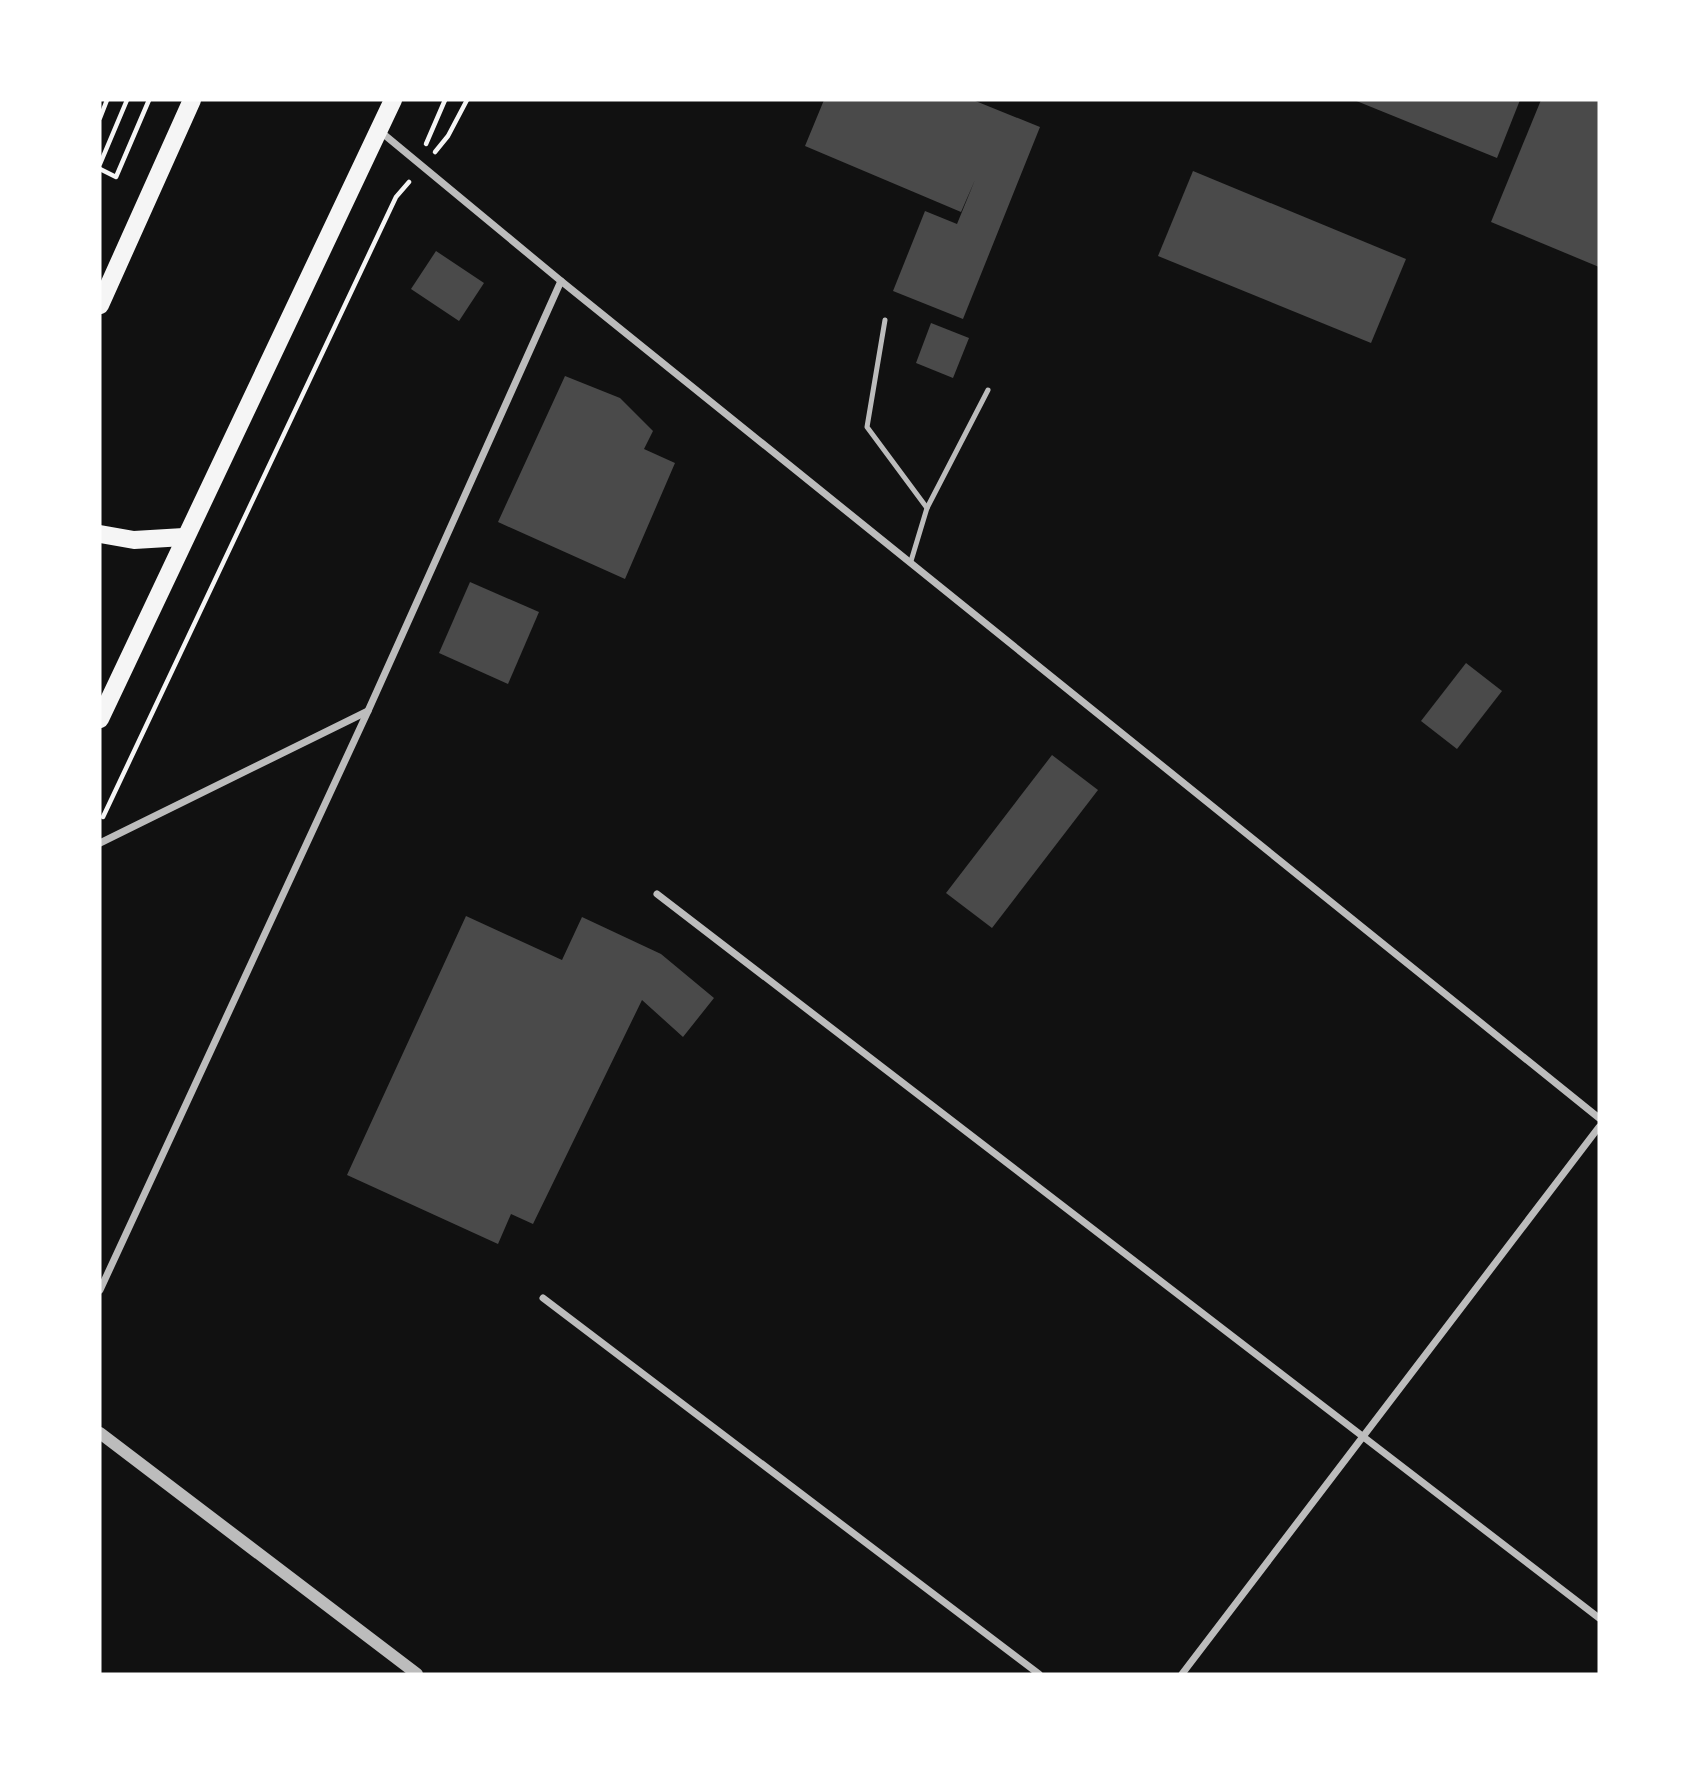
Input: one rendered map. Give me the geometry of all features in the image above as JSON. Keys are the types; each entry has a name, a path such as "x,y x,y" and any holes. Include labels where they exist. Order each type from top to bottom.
{"main road":[{"path":"100,305 192,100"},
{"path":"100,719 393,100"},
{"path":"100,534 134,540 184,537"}],"street":[{"path":"379,130 561,281 1599,1118"},
{"path":"100,1290 368,711 561,281"},
{"path":"100,843 368,711"},
{"path":"657,894 1599,1618"},
{"path":"1182,1674 1599,1128"},
{"path":"543,1298 1039,1674"},
{"path":"100,1433 417,1674"}],"lane":[{"path":"885,320 867,427 927,508"},
{"path":"911,561 927,508 988,390"}],"path":[{"path":"100,118 107,100"},
{"path":"127,100 100,167 117,177 149,100"},
{"path":"420,165 445,100"},
{"path":"100,824 396,197 420,165 448,136 467,100"}],"building":[{"path":"824,100 973,100 1040,127 963,319 893,291 925,211 957,224 975,180 961,212 805,146"},
{"path":"1354,100 1520,100 1497,158"},
{"path":"1541,100 1599,100 1599,267 1491,222"},
{"path":"1193,171 1406,259 1371,343 1158,256"},
{"path":"436,251 484,283 459,321 411,289"},
{"path":"931,323 969,338 953,378 916,363"},
{"path":"565,376 620,398 653,431 644,449 675,463 625,579 498,522"},
{"path":"470,582 539,612 508,684 439,653"},
{"path":"1466,663 1502,691 1457,749 1421,721"},
{"path":"1052,755 1098,790 992,928 946,893"},
{"path":"466,916 562,960 582,917 661,954 714,998 683,1037 642,1000 533,1224 511,1214 498,1244 347,1175"}]}
